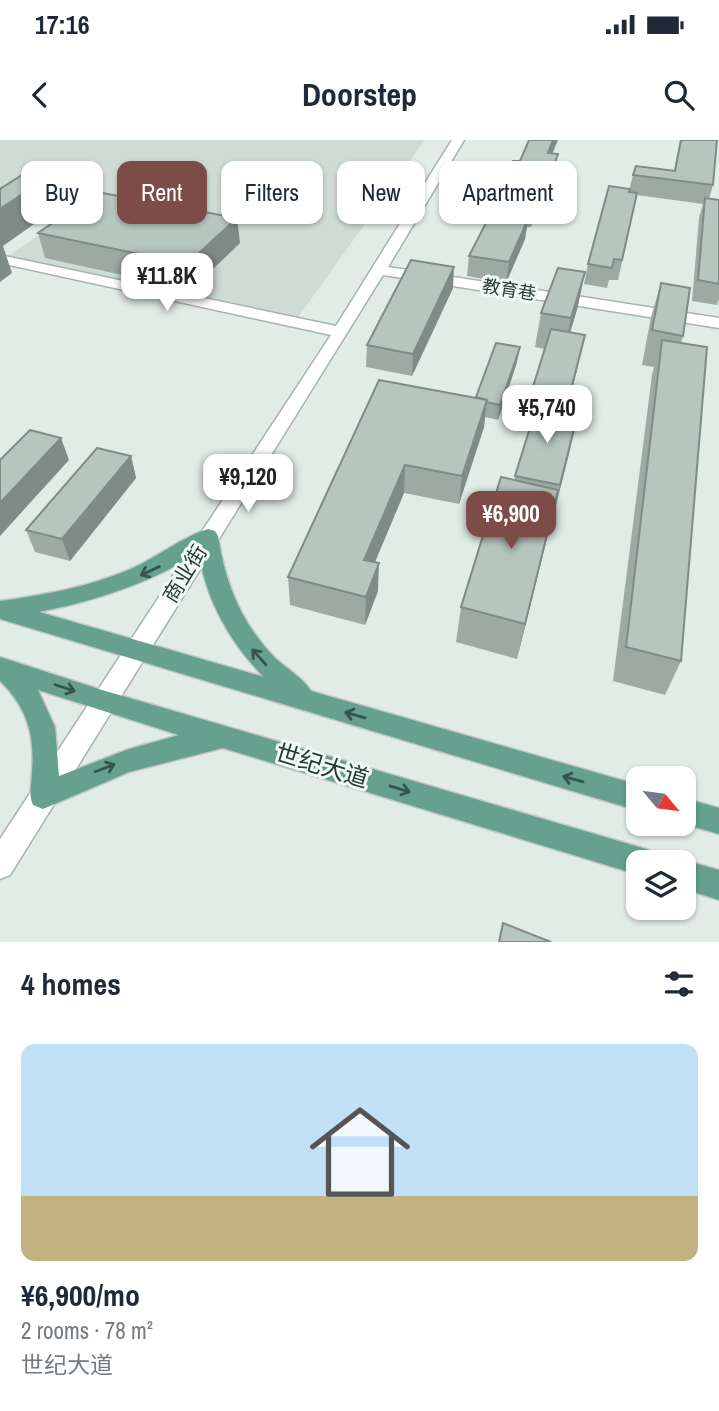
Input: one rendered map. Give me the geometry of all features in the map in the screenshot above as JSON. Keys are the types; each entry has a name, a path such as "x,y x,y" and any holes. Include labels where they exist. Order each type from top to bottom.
{"main road":[{"path":"0,609 57,601 104,589 161,565 208,536 215,581 238,630 273,672 310,702"},
{"path":"0,609 626,794"},
{"path":"1,667 17,680 40,714 48,754 43,796"},
{"name":"世纪大道","path":"1,667 102,701 626,857"},
{"path":"43,796 79,778 139,756 226,737"},
{"path":"696,814 719,821"},
{"path":"696,878 719,885"}],"street":[{"name":"商业街","path":"0,865 102,701 381,270 458,140"},
{"path":"0,259 341,332"},
{"name":"教育巷","path":"381,270 719,323"}],"shaded area":[{"path":"0,140 425,140 410,161 337,161 337,224 365,224 294,323 5,258 55,224 103,224 103,161 21,161 21,199 0,195"}],"building":[{"path":"529,140 553,140 548,153 558,154 555,161 520,161"},
{"path":"681,140 717,140 713,185 633,175 636,166 675,171"},
{"path":"21,176 21,195 0,209 0,189"},
{"path":"609,186 630,189 629,192 637,193 622,260 614,259 612,268 588,264"},
{"path":"103,193 117,196 117,224 207,224 207,212 221,215 221,224 230,224 187,264 38,233 51,224 103,224"},
{"path":"705,198 719,200 719,284 698,280"},
{"path":"485,224 526,224 509,262 469,256"},
{"path":"411,260 454,267 413,354 367,345"},
{"path":"558,268 585,272 571,318 541,313"},
{"path":"661,283 690,288 683,336 652,330"},
{"path":"551,329 585,335 569,397 532,390"},
{"path":"662,340 707,347 681,661 626,647"},
{"path":"496,343 520,347 500,405 476,397"},
{"path":"379,380 487,400 462,476 405,465 364,560 379,563 366,597 288,577"},
{"path":"537,405 578,413 560,485 515,476"},
{"path":"30,430 61,438 0,503 0,460"},
{"path":"97,448 131,456 62,539 26,530"},
{"path":"501,477 558,490 525,624 461,607"},
{"path":"503,923 551,942 499,942"}]}
